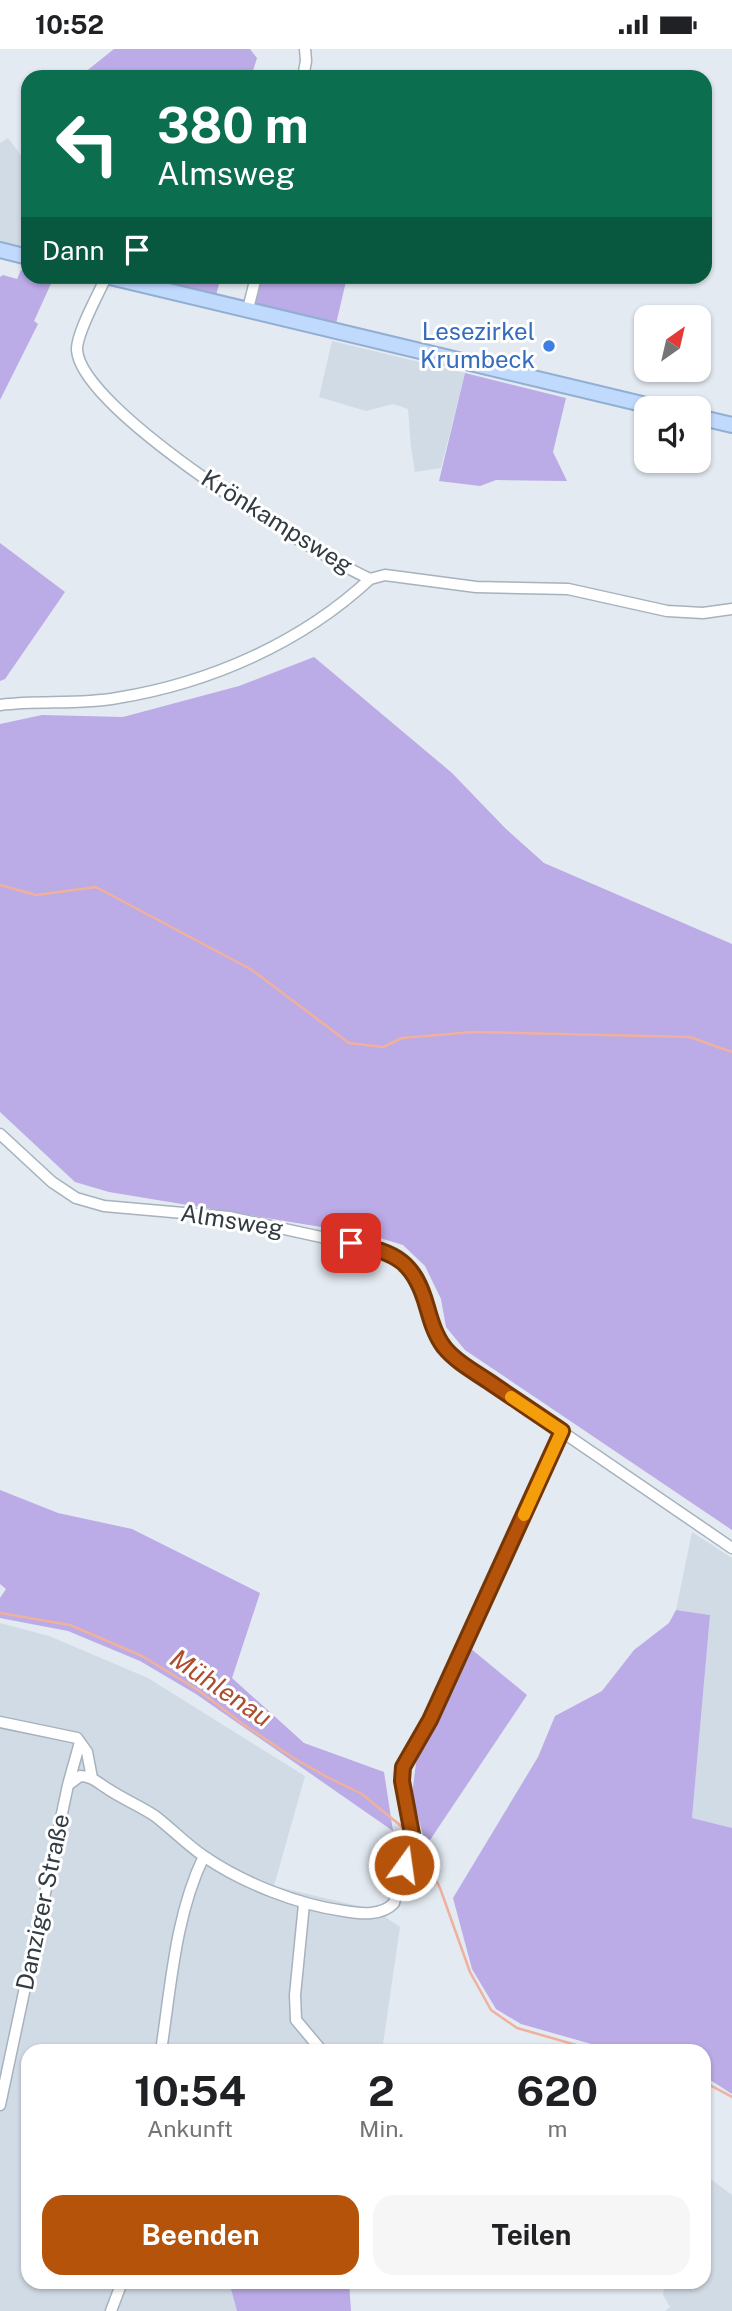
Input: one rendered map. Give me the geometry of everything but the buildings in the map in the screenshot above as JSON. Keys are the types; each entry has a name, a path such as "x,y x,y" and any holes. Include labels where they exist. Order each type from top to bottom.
{"main road":[{"path":"0,250 21,255"},
{"path":"139,284 634,402"},
{"path":"711,420 732,425"}],"street":[{"path":"304,49 304,70"},
{"name":"Krönkampsweg","path":"104,284 84,324 76,348 80,366 93,384 122,413 176,457 321,554 370,579 385,575 476,587 568,589 667,611 703,613 732,609"},
{"path":"248,309 254,284"},
{"path":"0,705 115,699 171,687 237,665 314,623 370,579"},
{"name":"Almsweg","path":"0,1134 52,1182 76,1198 104,1206 229,1217 376,1249 395,1257 408,1267 421,1286 434,1329 444,1347 460,1362 732,1548"},
{"path":"68,1785 80,1776 92,1777 107,1789 154,1815 204,1856 229,1871 304,1903 367,1913 388,1909 394,1903 412,1834 402,1781 403,1767 430,1720 562,1431"},
{"path":"0,1722 70,1736 80,1742 87,1752 92,1777"},
{"name":"Danziger Straße","path":"0,2105 68,1785 80,1742"},
{"path":"162,2044 184,1908 192,1880 204,1856"},
{"path":"304,1903 295,1996 296,2020 316,2044"},
{"path":"111,2311 119,2289"}],"shaded area":[{"path":"114,49 250,49 257,58 253,70 88,70"},
{"path":"8,138 21,156 20,247 0,242 0,143"},
{"path":"21,270 21,284 51,284 34,321 38,324 0,400 0,277 3,275 17,279"},
{"path":"171,284 219,284 216,295"},
{"path":"259,284 345,284 336,324 254,305"},
{"path":"332,341 465,373 441,468 415,472 408,409 393,404 366,411 319,397"},
{"path":"465,373 566,398 553,452 567,481 496,480 480,486 439,481"},
{"path":"0,543 65,592 5,679 0,681"},
{"path":"314,657 452,773 505,828 544,863 732,944 732,1530 465,1350 446,1327 441,1299 425,1266 403,1245 370,1235 109,1192 75,1182 0,1112 0,724 42,715 123,717 239,686"},
{"path":"0,1490 58,1513 132,1529 260,1593 232,1678 304,1743 384,1772 393,1831 196,1694 140,1661 68,1631 0,1618 0,1598 6,1589 0,1584"},
{"path":"692,1532 732,1558 732,1828 692,1818 710,1615 676,1610"},
{"path":"676,1610 710,1615 692,1818 732,1828 732,2094 711,2080 711,2044 591,2044 521,2024 496,2009 472,1969 453,1898 538,1757 555,1716 602,1691 634,1650 669,1623"},
{"path":"0,1623 49,1636 148,1678 305,1776 274,1886 375,1910 400,1927 383,2044 21,2044 21,2289 231,2289 237,2311 0,2311"},
{"path":"470,1648 527,1695 426,1846 412,1795 416,1763"},
{"path":"711,2179 732,2195 732,2311 665,2311 670,2307 663,2295 664,2289 711,2289"},
{"path":"231,2289 349,2289 351,2311 237,2311"}],"waterway":[{"path":"0,885 36,895 96,887 252,970 349,1043 383,1047 402,1038 473,1032 690,1037 732,1052"},
{"name":"Mühlenau","path":"0,1613 70,1625 142,1656 198,1690 295,1759 362,1794 406,1830"},
{"name":"Mühlenau","path":"417,1842 440,1888 470,1972 491,2010 517,2028 573,2044"},
{"name":"Mühlenau","path":"711,2086 732,2097"}],"slow traffic":[{"path":"511,1397 562,1431 524,1515"}],"place":[{"name":"Lesezirkel Krumbeck","path":"549,346"}],"route":[{"path":"351,1243 395,1257 408,1267 421,1286 434,1329 444,1347 460,1362 562,1431 430,1720 403,1767 402,1781 412,1834 404,1865"}]}
